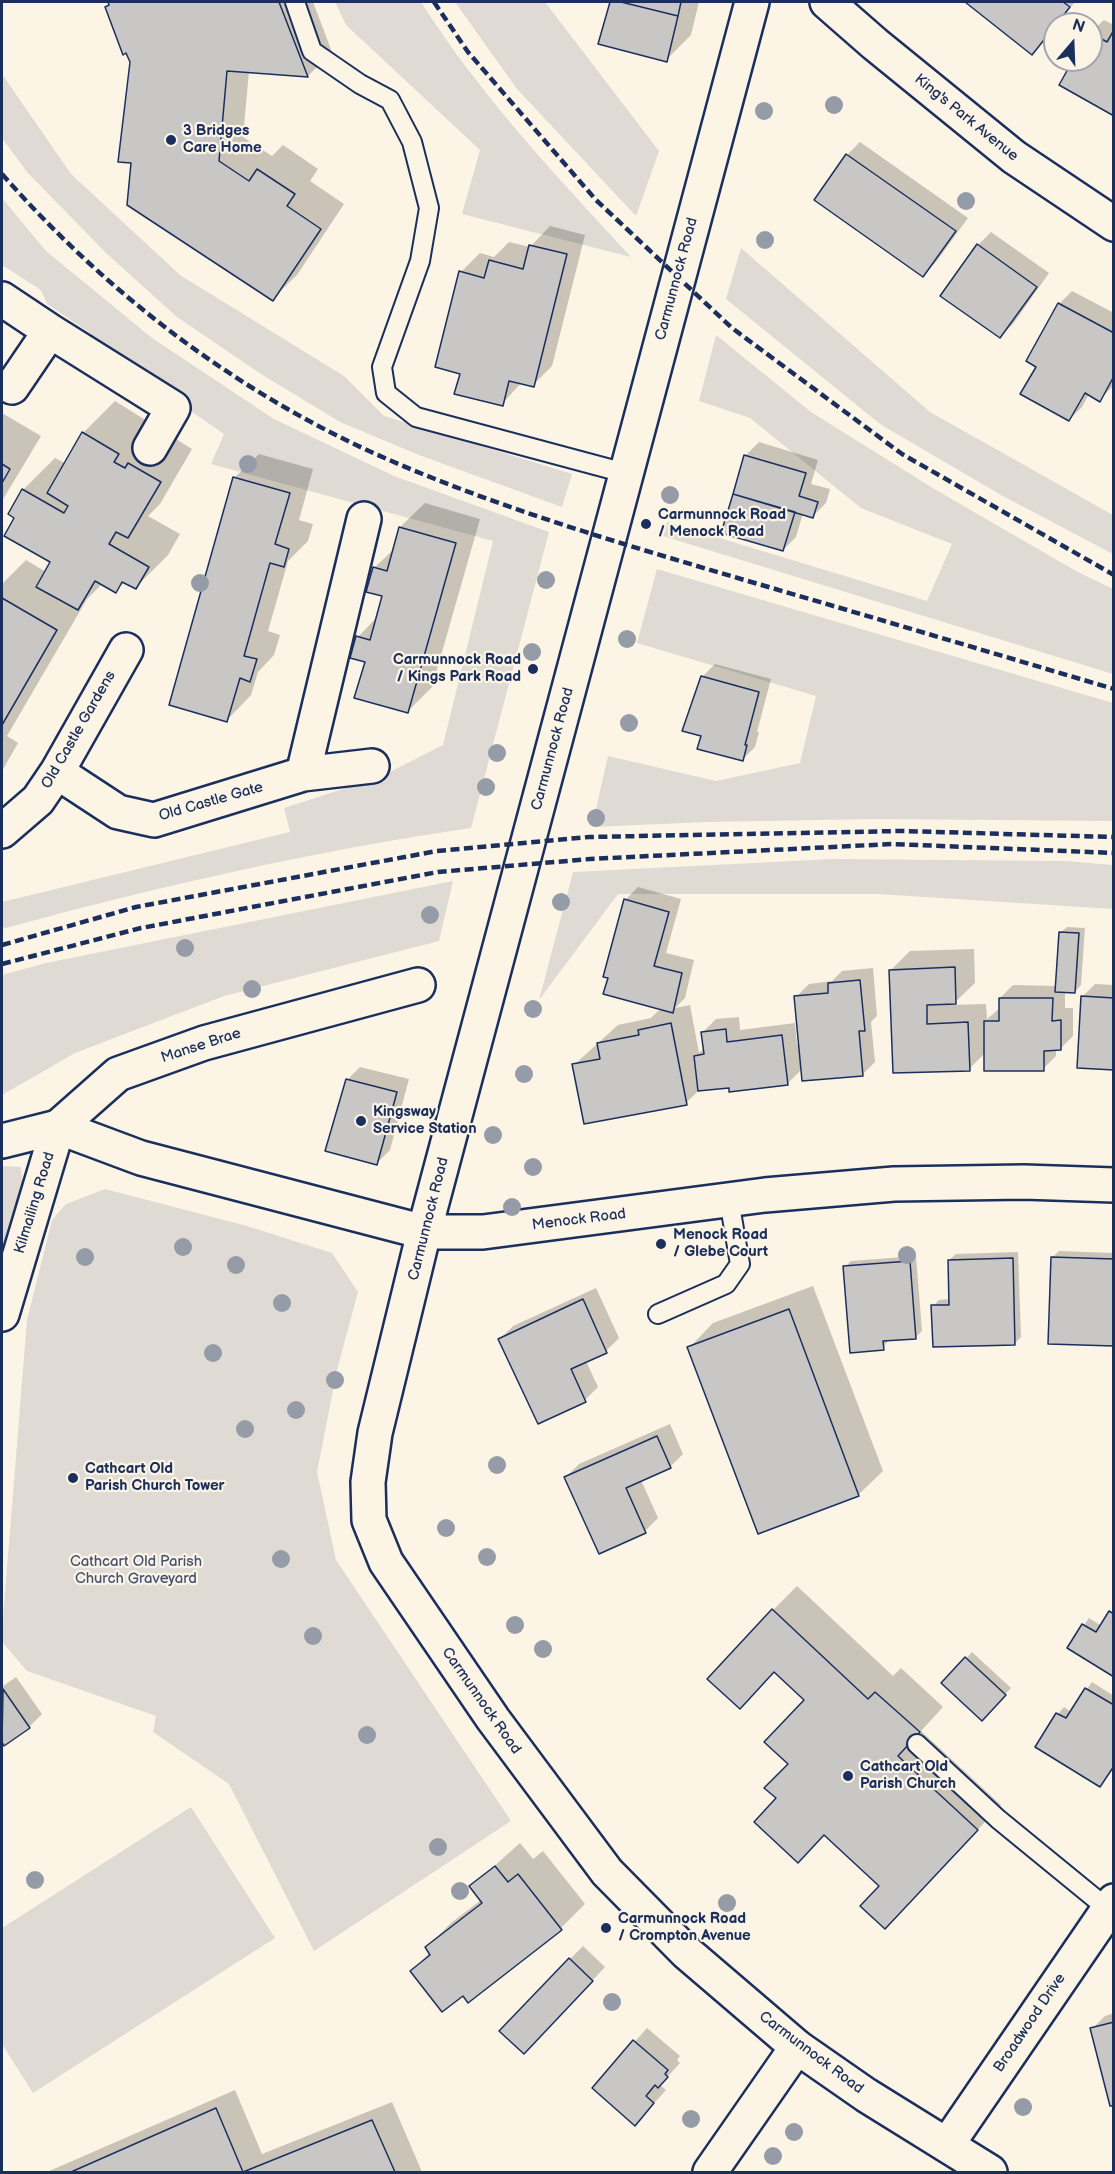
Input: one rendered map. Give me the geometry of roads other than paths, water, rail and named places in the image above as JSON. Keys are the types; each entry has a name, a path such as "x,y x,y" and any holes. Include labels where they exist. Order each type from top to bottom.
{"street":[{"name":"Carmunnock Road","path":"752,2 625,473 488,1000 424,1232 375,1433 368,1482 369,1520 386,1562 493,1719 607,1872 686,1952 797,2047 867,2095 990,2172"},
{"name":"King's Park Avenue","path":"828,2 875,44 1014,157 1113,224"},
{"path":"2,299 173,408 150,448"},
{"path":"12,387 50,331"},
{"path":"303,774 364,519"},
{"name":"Old Castle Gardens","path":"2,831 38,800 57,772 126,650"},
{"name":"Old Castle Gate","path":"57,772 118,812 154,820 303,774 372,766"},
{"name":"Manse Brae","path":"2,1142 58,1127 118,1074 204,1043 418,985"},
{"name":"Menock Road","path":"58,1127 141,1158 424,1232 483,1232 729,1200 894,1184 1024,1182 1113,1185"},
{"name":"Kilmailing Road","path":"2,1314 58,1127"},
{"name":"Broadwood Drive","path":"947,2145 1111,1905"},
{"path":"710,2172 797,2047"}],"lane":[{"path":"294,2 312,51 360,84 390,100 412,142 429,208 420,261 382,367 386,393 416,417 625,473"},
{"path":"657,1314 726,1284 740,1263 729,1200"},
{"path":"917,1744 998,1819 1111,1905"}],"railway":[{"path":"434,2 468,52 596,200 732,328 902,454 1114,575"},
{"path":"2,174 41,217 83,257 171,332 267,397 369,451 460,489 600,536 1114,689"},
{"path":"2,945 136,907 437,851 589,837 901,831 1114,837"},
{"path":"2,964 141,928 438,872 590,859 892,844 1114,853"}],"place":[{"name":"3 Bridges Care Home","path":"171,140"},
{"name":"Carmunnock Road / Menock Road","path":"646,524"},
{"name":"Carmunnock Road / Kings Park Road","path":"533,669"},
{"name":"Kingsway Service Station","path":"361,1121"},
{"name":"Menock Road / Glebe Court","path":"661,1244"},
{"name":"Cathcart Old Parish Church Tower","path":"73,1478"},
{"name":"Cathcart Old Parish Church","path":"848,1776"},
{"name":"Carmunnock Road / Crompton Avenue","path":"606,1928"}],"park label":[{"name":"Cathcart Old Parish Church Graveyard","path":"136,1570"}]}
